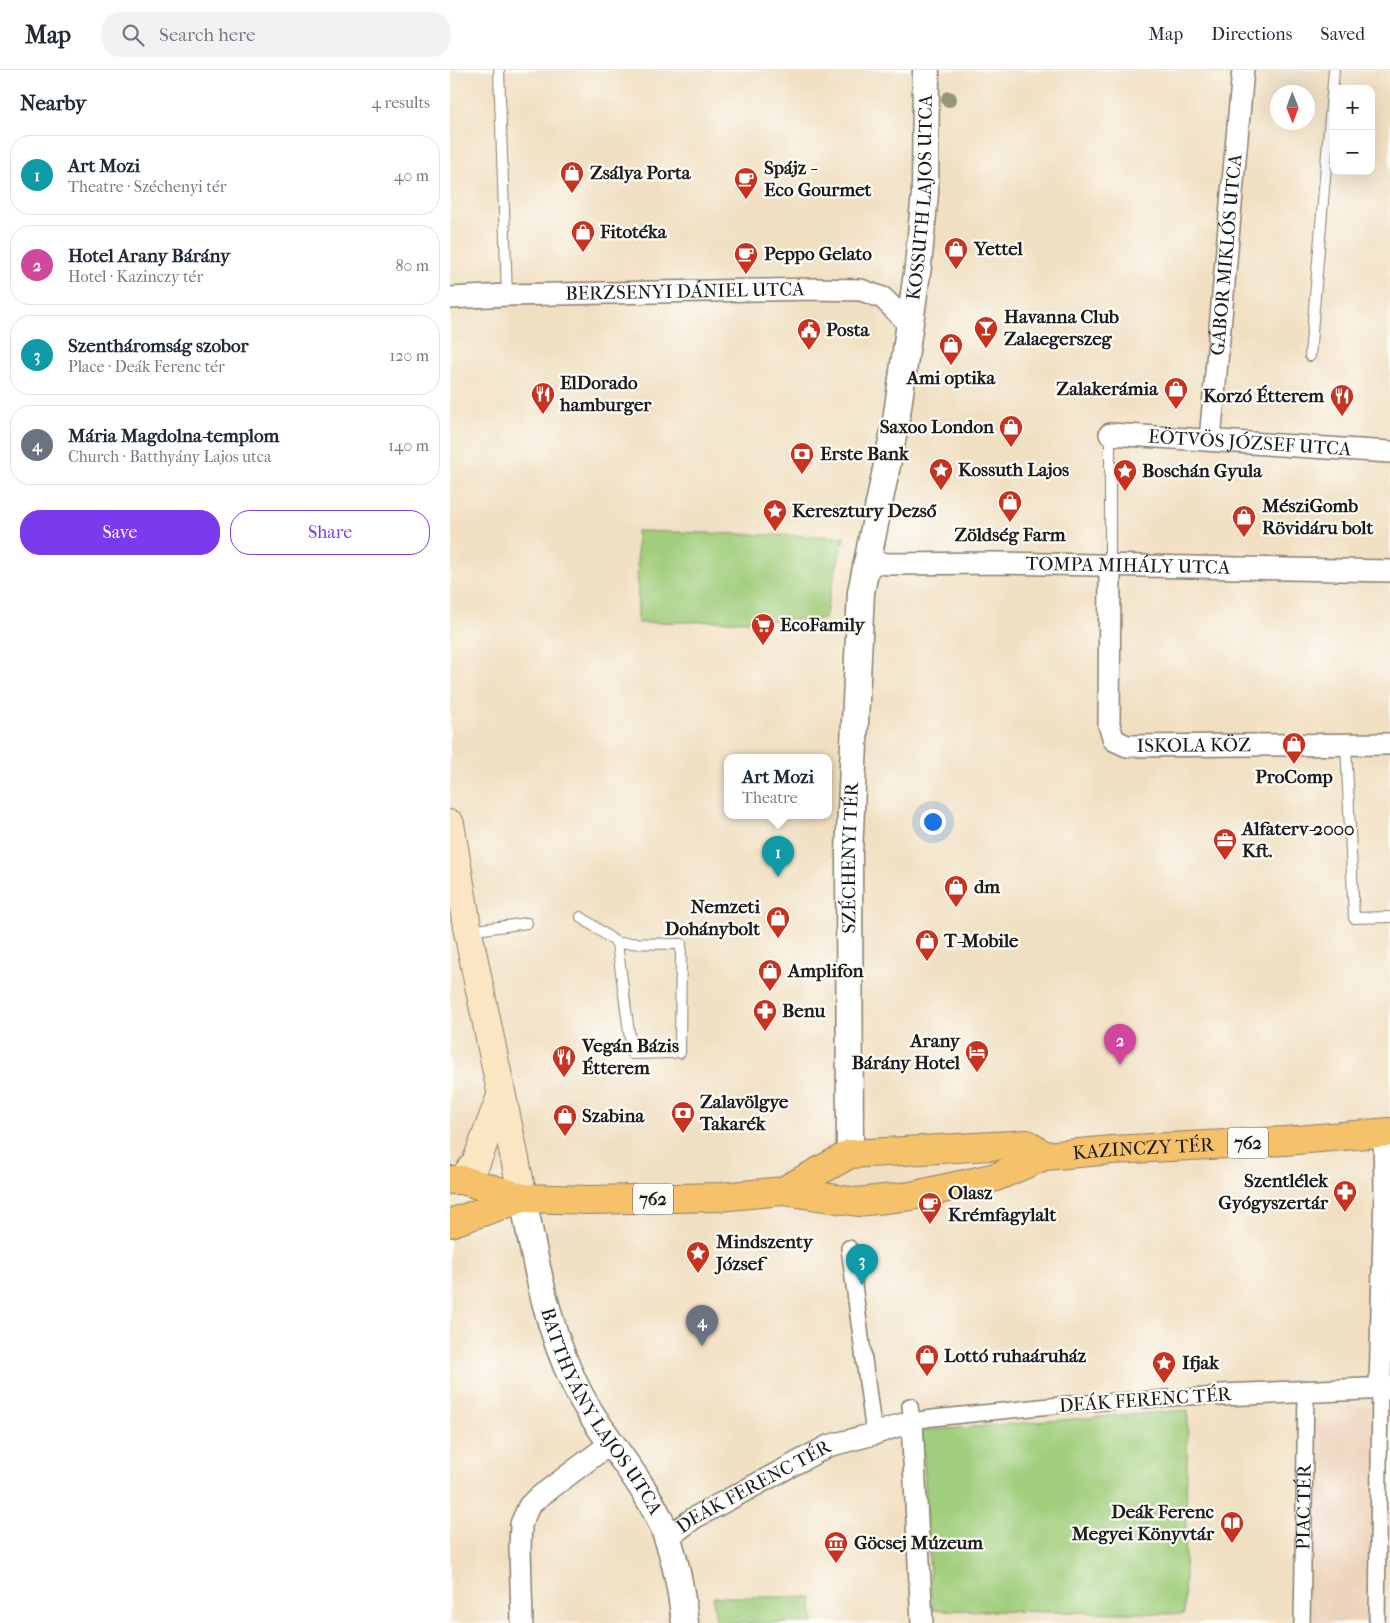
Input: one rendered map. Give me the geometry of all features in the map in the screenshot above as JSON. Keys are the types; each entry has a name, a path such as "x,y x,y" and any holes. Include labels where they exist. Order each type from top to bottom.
{"main road":[{"path":"450,824 468,932 523,1198"},
{"path":"456,1180 476,1163 502,1096"},
{"name":"KAZINCZY TÉR","path":"523,1198 591,1200 718,1197 784,1191 858,1202 911,1196 996,1177 1045,1156 1112,1150 1285,1141 1387,1132"},
{"name":"KAZINCZY TÉR","path":"784,1191 850,1154 1028,1144 1045,1156"},
{"name":"762","path":"456,1180 523,1198"},
{"name":"762","path":"450,1223 523,1198"}],"street":[{"name":"KOSSUTH LAJOS UTCA","path":"867,562 896,421 918,266 925,193 926,70"},
{"name":"GÁBOR MIKLÓS UTCA","path":"1210,440 1242,70"},
{"name":"BERZSENYI DÁNIEL UTCA","path":"450,298 507,295 814,289 861,290 883,298 909,324"},
{"name":"EÖTVÖS JÓZSEF UTCA","path":"1110,434 1390,452"},
{"name":"TOMPA MIHÁLY UTCA","path":"867,562 890,564 995,563 1390,571"},
{"name":"SZÉCHENYI TÉR","path":"850,1154 849,853 861,592 867,562"},
{"name":"ISKOLA KÖZ","path":"1110,566 1109,725 1114,740 1127,746 1390,744"},
{"path":"1377,1623 1385,1388 1385,1191 1387,1132"},
{"name":"BATTHYÁNY LAJOS UTCA","path":"523,1198 541,1291 553,1333 576,1387 592,1418 642,1488 659,1518 678,1577 685,1623"},
{"path":"849,1248 874,1434"},
{"name":"DEÁK FERENC TÉR","path":"667,1538 694,1518 828,1446 874,1434 911,1414 933,1418 1070,1404 1385,1388"},
{"name":"PIAC TÉR","path":"1302,1623 1306,1391"},
{"path":"911,1414 922,1623"},
{"path":"522,1623 520,1548 521,1524 525,1514 535,1500 611,1443"}],"lane":[{"path":"499,70 507,295"},
{"path":"1310,356 1334,70"},
{"path":"1110,434 1110,566"},
{"path":"1346,744 1354,918 1390,917"},
{"path":"581,917 617,943 681,944 676,1053 632,1054 617,943"},
{"path":"468,932 526,923"}],"shaded area":[{"path":"1311,1405 1377,1406 1373,1623 1307,1623"}],"green space":[{"path":"637,531 844,537 825,619 638,623"},
{"path":"1188,1410 1184,1614 932,1610 922,1431"},
{"path":"713,1597 812,1597 813,1623 716,1623"}],"place":[{"name":"Zsálya Porta","path":"572,194"},
{"name":"Spájz - Eco Gourmet","path":"746,200"},
{"name":"Fitotéka","path":"583,253"},
{"name":"Yettel","path":"956,270"},
{"name":"Peppo Gelato","path":"746,275"},
{"name":"Havanna Club Zalaegerszeg","path":"986,349"},
{"name":"Posta","path":"809,351"},
{"name":"Ami optika","path":"951,366"},
{"name":"Zalakerámia","path":"1176,410"},
{"name":"ElDorado hamburger","path":"543,415"},
{"name":"Korzó Étterem","path":"1342,417"},
{"name":"Saxoo London","path":"1011,448"},
{"name":"Erste Bank","path":"802,475"},
{"name":"Kossuth Lajos","path":"941,491"},
{"name":"Boschán Gyula","path":"1125,492"},
{"name":"Zöldség Farm","path":"1010,523"},
{"name":"Keresztury Dezső","path":"775,532"},
{"name":"MésziGomb Rövidáru bolt","path":"1244,538"},
{"name":"EcoFamily","path":"763,646"},
{"name":"ProComp","path":"1294,765"},
{"name":"Alfaterv-2000 Kft.","path":"1225,861"},
{"name":"Art Mozi","path":"778,877"},
{"name":"dm","path":"956,908"},
{"name":"Nemzeti Dohánybolt","path":"778,939"},
{"name":"T-Mobile","path":"927,962"},
{"name":"Amplifon","path":"770,992"},
{"name":"Benu","path":"765,1032"},
{"name":"Hotel Arany Bárány","path":"1120,1065"},
{"name":"Arany Bárány Hotel","path":"977,1073"},
{"name":"Vegán Bázis Étterem","path":"564,1078"},
{"name":"Zalavölgye Takarék","path":"683,1134"},
{"name":"Szabina","path":"565,1137"},
{"name":"Szentlélek Gyógyszertár","path":"1345,1213"},
{"name":"Olasz Krémfagylalt","path":"930,1225"},
{"name":"Mindszenty József","path":"698,1274"},
{"name":"Szentháromság szobor","path":"862,1285"},
{"name":"Mária Magdolna-templom","path":"702,1346"},
{"name":"Lottó ruhaáruház","path":"927,1377"},
{"name":"Ifjak","path":"1164,1384"},
{"name":"Deák Ferenc Megyei Könyvtár","path":"1232,1544"},
{"name":"Göcsej Múzeum","path":"836,1564"}]}
